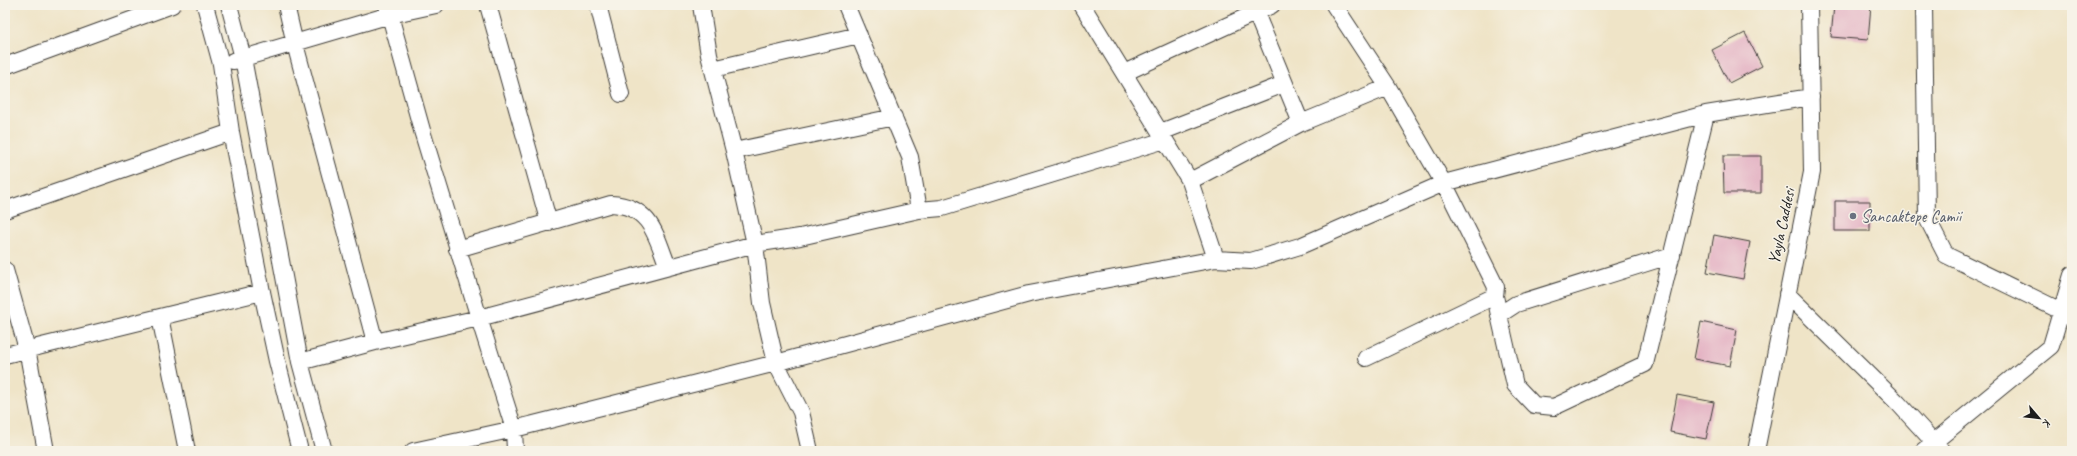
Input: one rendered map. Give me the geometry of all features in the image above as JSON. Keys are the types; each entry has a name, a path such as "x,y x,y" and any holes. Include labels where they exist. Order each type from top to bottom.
{"street":[{"path":"5,66 172,5"},
{"path":"205,5 221,64 231,132 262,292 277,361 300,451"},
{"path":"229,5 243,58 300,362 324,451"},
{"path":"286,5 295,44 375,342"},
{"path":"221,64 295,44 389,10 436,5"},
{"path":"488,5 549,223"},
{"path":"598,5 621,94"},
{"path":"701,5 713,69 734,151 755,244 762,303 776,363 801,412 810,451"},
{"path":"846,5 910,157 919,210"},
{"path":"1082,5 1190,181 1216,259"},
{"path":"1124,73 1272,5"},
{"path":"1334,5 1388,87 1444,183 1496,287 1495,296 1498,316 1515,385 1534,405 1554,407 1645,364 1706,114"},
{"name":"Yayla Caddesi","path":"1756,451 1812,172 1809,5"},
{"path":"1924,5 1927,218 1946,256 2061,311"},
{"path":"389,10 457,248 514,429 515,451"},
{"path":"1256,13 1301,123"},
{"path":"713,69 859,35"},
{"path":"300,362 375,342 479,318 755,244 800,238 919,210 942,208 1163,136 1284,84"},
{"path":"1190,181 1301,123 1388,87"},
{"path":"413,451 514,429 776,363 1029,294 1216,259 1251,261 1300,246 1444,183 1706,114 1811,97"},
{"path":"734,151 894,117"},
{"path":"5,210 231,132"},
{"path":"457,248 549,223 611,204 631,208 640,212 652,226 668,267"},
{"path":"1498,316 1516,304 1672,255"},
{"path":"5,270 27,349 46,451"},
{"path":"1787,294 1933,448 2051,346 2072,275"},
{"path":"5,355 262,292"},
{"path":"1366,358 1495,296"},
{"path":"160,317 187,451"}],"building":[{"path":"1834,5 1871,5 1868,40 1831,37"},
{"path":"1745,33 1762,66 1729,83 1712,50"},
{"path":"1723,156 1761,156 1761,193 1724,193"},
{"name":"Sancaktepe Camii","path":"1835,201 1870,201 1870,231 1835,231"},
{"path":"1714,235 1750,242 1743,279 1707,272"},
{"path":"1701,322 1737,330 1730,366 1694,359"},
{"path":"1677,395 1714,402 1706,439 1670,432"}],"place":[{"name":"Sancaktepe Camii","path":"1853,216"}]}
